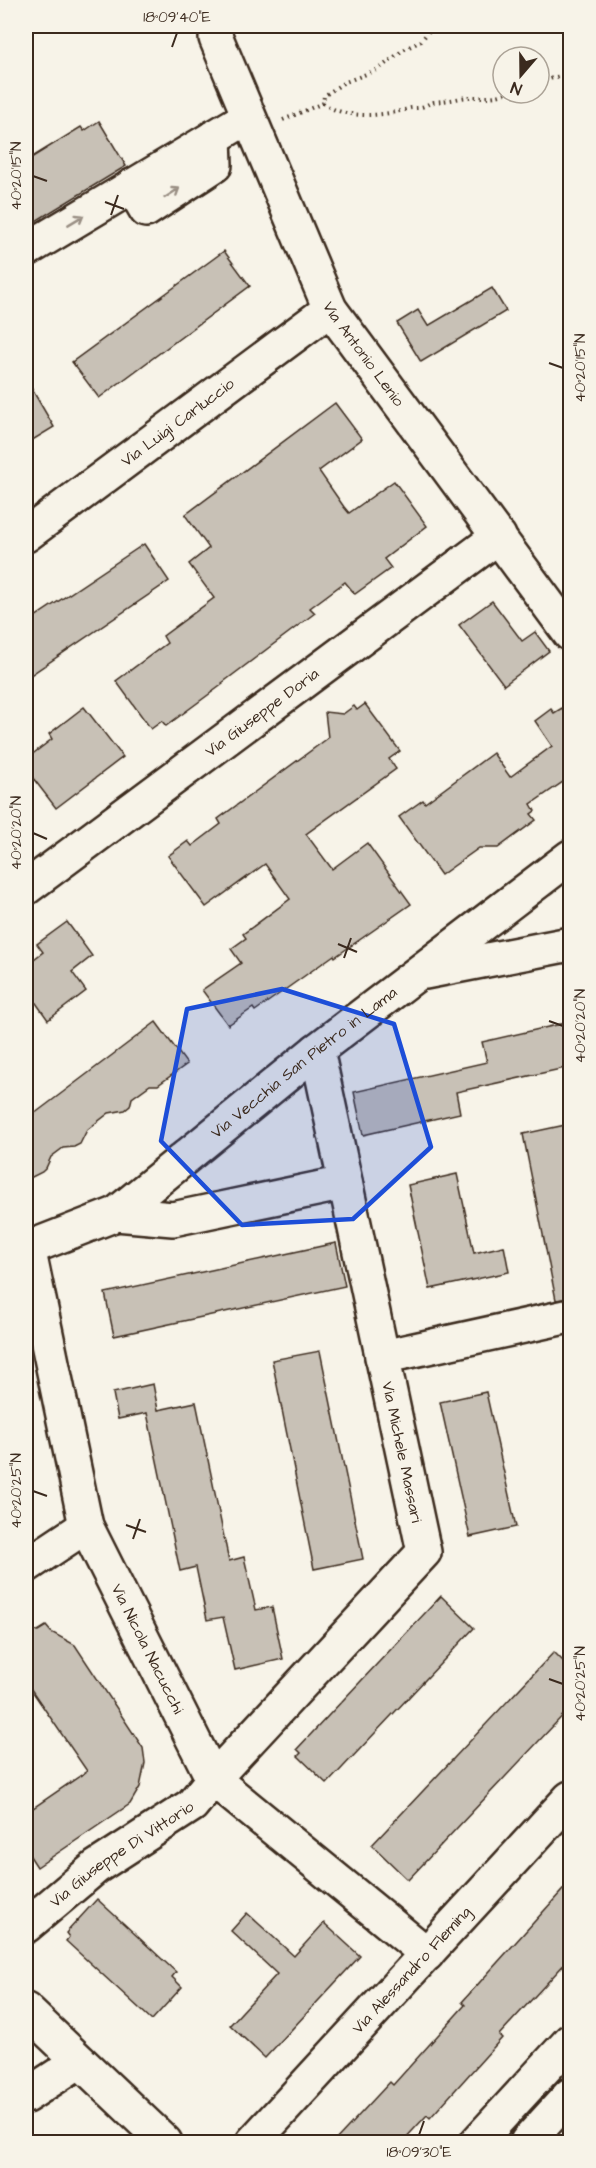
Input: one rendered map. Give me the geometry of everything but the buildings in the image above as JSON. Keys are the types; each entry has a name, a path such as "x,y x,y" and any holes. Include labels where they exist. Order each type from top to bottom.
{"street":[{"name":"Via Antonio Lenio","path":"216,38 330,309 570,634"},
{"path":"26,250 214,137 251,124"},
{"name":"Via Luigi Carluccio","path":"26,535 330,309"},
{"name":"Via Giuseppe Doria","path":"26,888 499,536"},
{"name":"Via Vecchia San Pietro in Lama","path":"26,1247 116,1214 317,1050 570,857"},
{"path":"418,973 570,944"},
{"name":"Via Michele Massari","path":"213,1779 424,1552 317,1050"},
{"path":"116,1214 172,1219 345,1183"},
{"name":"Via Nicola Nacucchi","path":"26,1247 86,1526 213,1779 427,1954"},
{"path":"382,1356 570,1316"},
{"path":"26,1566 86,1526"},
{"name":"Via Giuseppe Di Vittorio","path":"26,1926 96,1867 192,1805 213,1779"},
{"name":"Via Alessandro Fleming","path":"253,2142 570,1798"},
{"path":"26,2010 78,2062 165,2142"},
{"path":"477,2142 570,2042"},
{"path":"26,2096 78,2062"},
{"path":"527,2142 570,2095"}],"path":[{"path":"323,104 324,96 333,89 379,69 390,59 421,41 433,26"},
{"path":"551,79 570,73"},
{"path":"251,124 323,104 339,112 355,114 399,112 461,98 491,98"}],"highlighted area":[{"path":"282,989 394,1024 431,1147 353,1219 242,1225 161,1141 187,1009"}]}
